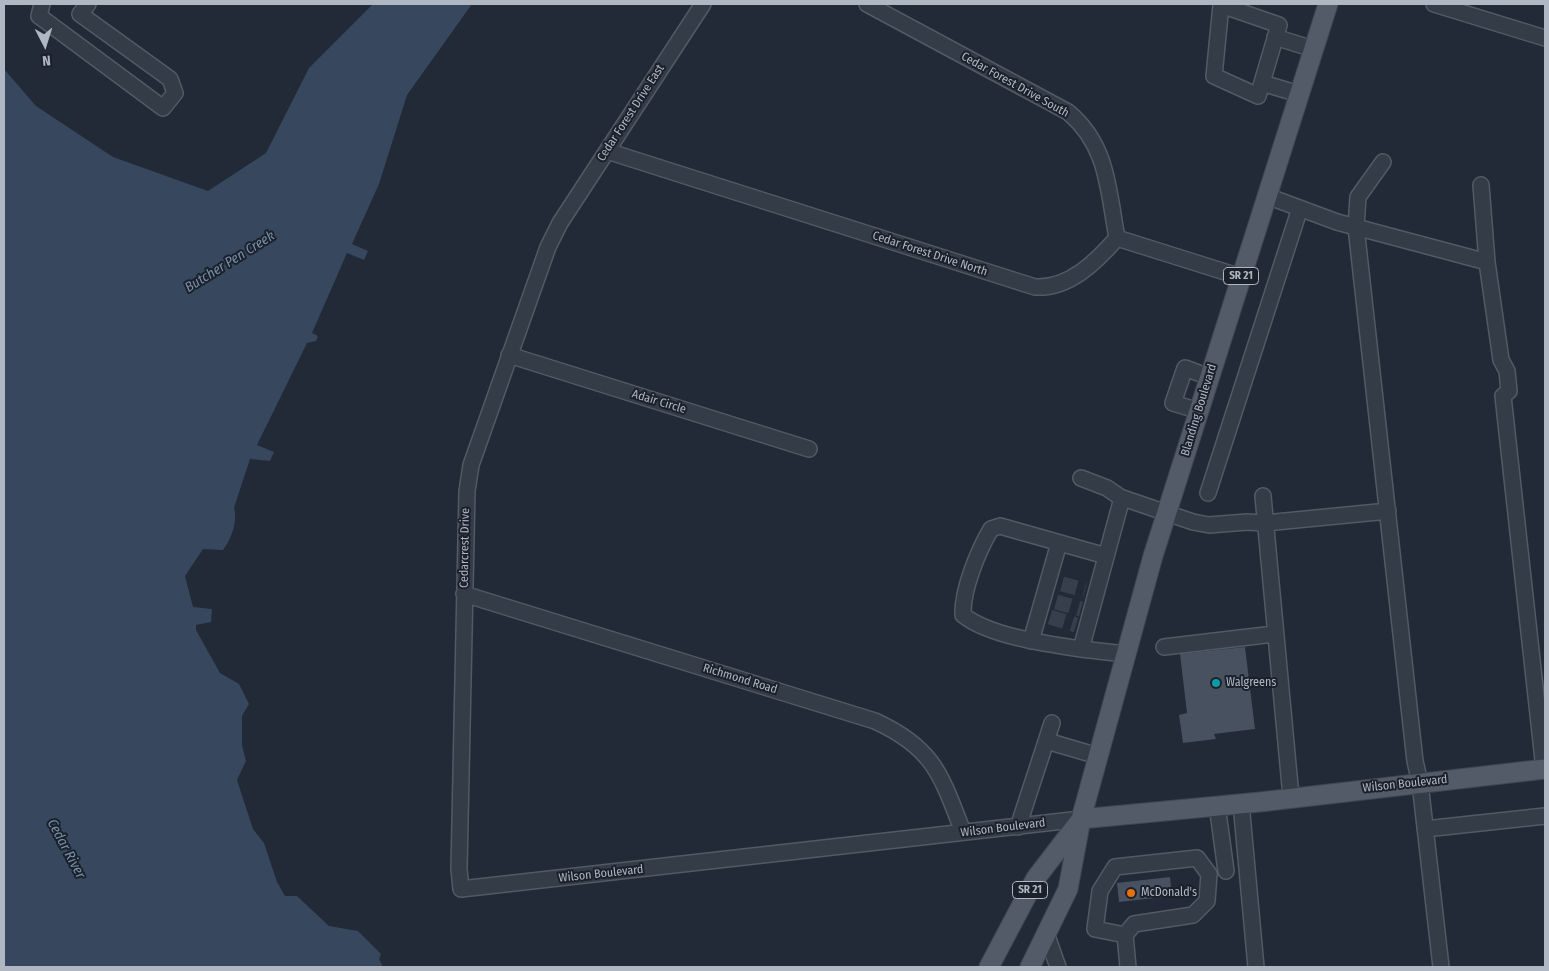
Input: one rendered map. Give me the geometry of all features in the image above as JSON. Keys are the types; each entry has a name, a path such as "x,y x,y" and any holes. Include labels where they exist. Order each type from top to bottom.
{"main road":[{"name":"Blanding Boulevard","path":"1030,967 1047,936 1068,889 1081,819 1124,654 1166,514 1328,4"},
{"name":"Wilson Boulevard","path":"1081,819 1241,804 1545,769"},
{"name":"Blanding Boulevard","path":"989,967 1036,878 1081,819"}],"street":[{"path":"42,4 38,16 163,108 175,93 170,79 80,14 88,4"},
{"name":"Cedar Forest Drive East","path":"560,222 703,4"},
{"name":"Cedar Forest Drive South","path":"867,4 1068,112 1081,124 1101,156 1118,238"},
{"path":"1434,4 1545,38"},
{"path":"1221,5 1279,25 1276,37 1258,96 1214,76 1221,5"},
{"path":"1276,37 1314,49"},
{"path":"1262,83 1299,94"},
{"name":"Cedar Forest Drive North","path":"607,151 1035,287 1048,288 1071,279 1104,253 1118,238"},
{"path":"1383,162 1358,197 1356,227 1441,967"},
{"path":"1480,185 1487,262 1501,360 1507,371 1508,391 1503,396 1542,720 1545,769"},
{"path":"1267,196 1356,227 1487,262"},
{"path":"1208,494 1300,208"},
{"name":"Cedarcrest Drive","path":"461,889 459,869 464,594 467,491 471,464 548,247 560,222"},
{"path":"1118,238 1241,278"},
{"name":"Adair Circle","path":"509,356 809,449"},
{"path":"1199,411 1173,403 1185,368 1209,377"},
{"path":"1081,478 1107,488 1122,498 1166,514 1209,525 1247,522 1265,523 1388,511"},
{"path":"1262,496 1291,797"},
{"path":"1081,649 1081,627 1090,592 1106,556 1122,498"},
{"path":"1106,556 1000,526 991,529 984,540 962,601 963,615 972,622 1031,641 1124,654"},
{"path":"1031,641 1045,616 1050,600 1055,582 1059,543"},
{"name":"Richmond Road","path":"464,594 866,718 895,730 911,741 929,759 941,775 963,832"},
{"path":"1164,647 1274,634"},
{"path":"1018,827 1052,723"},
{"path":"1047,741 1098,756"},
{"path":"1241,804 1256,967 1249,967"},
{"path":"1217,805 1226,871"},
{"path":"1425,829 1545,816"},
{"name":"Wilson Boulevard","path":"461,889 936,837 963,832 1081,819"},
{"path":"1125,935 1095,929 1100,891 1115,867 1197,858 1208,874 1207,901 1193,916 1134,924 1125,935 1128,967"},
{"path":"1208,874 1246,868"},
{"path":"1047,936 1054,962 1058,967"}],"water":[{"path":"373,4 472,4 407,95 379,184 352,244 368,251 364,260 347,253 312,333 318,336 316,341 307,343 257,445 274,452 270,461 250,459 234,508 235,519 229,541 223,550 203,549 185,576 193,607 212,609 211,622 196,625 196,630 220,673 239,684 249,704 242,716 242,745 246,761 237,780 253,829 264,843 277,882 285,896 297,896 329,926 358,931 381,954 379,959 383,967 4,967 4,69 36,106 113,157 208,191 266,153 309,68"}],"building":[{"name":"Walgreens","path":"1245,647 1255,729 1214,734 1216,739 1183,743 1179,715 1187,713 1180,654"},
{"path":"1170,877 1172,896 1119,902 1117,883"}],"tunnel":[{"path":"1062,584 1085,590"},
{"path":"1056,602 1081,609"},
{"path":"1050,617 1076,625"}],"place":[{"name":"Walgreens","path":"1216,683"},
{"name":"McDonald's","path":"1131,893"}],"water label":[{"name":"Butcher Pen Creek","path":"230,262"},
{"name":"Cedar River","path":"66,849"}]}
